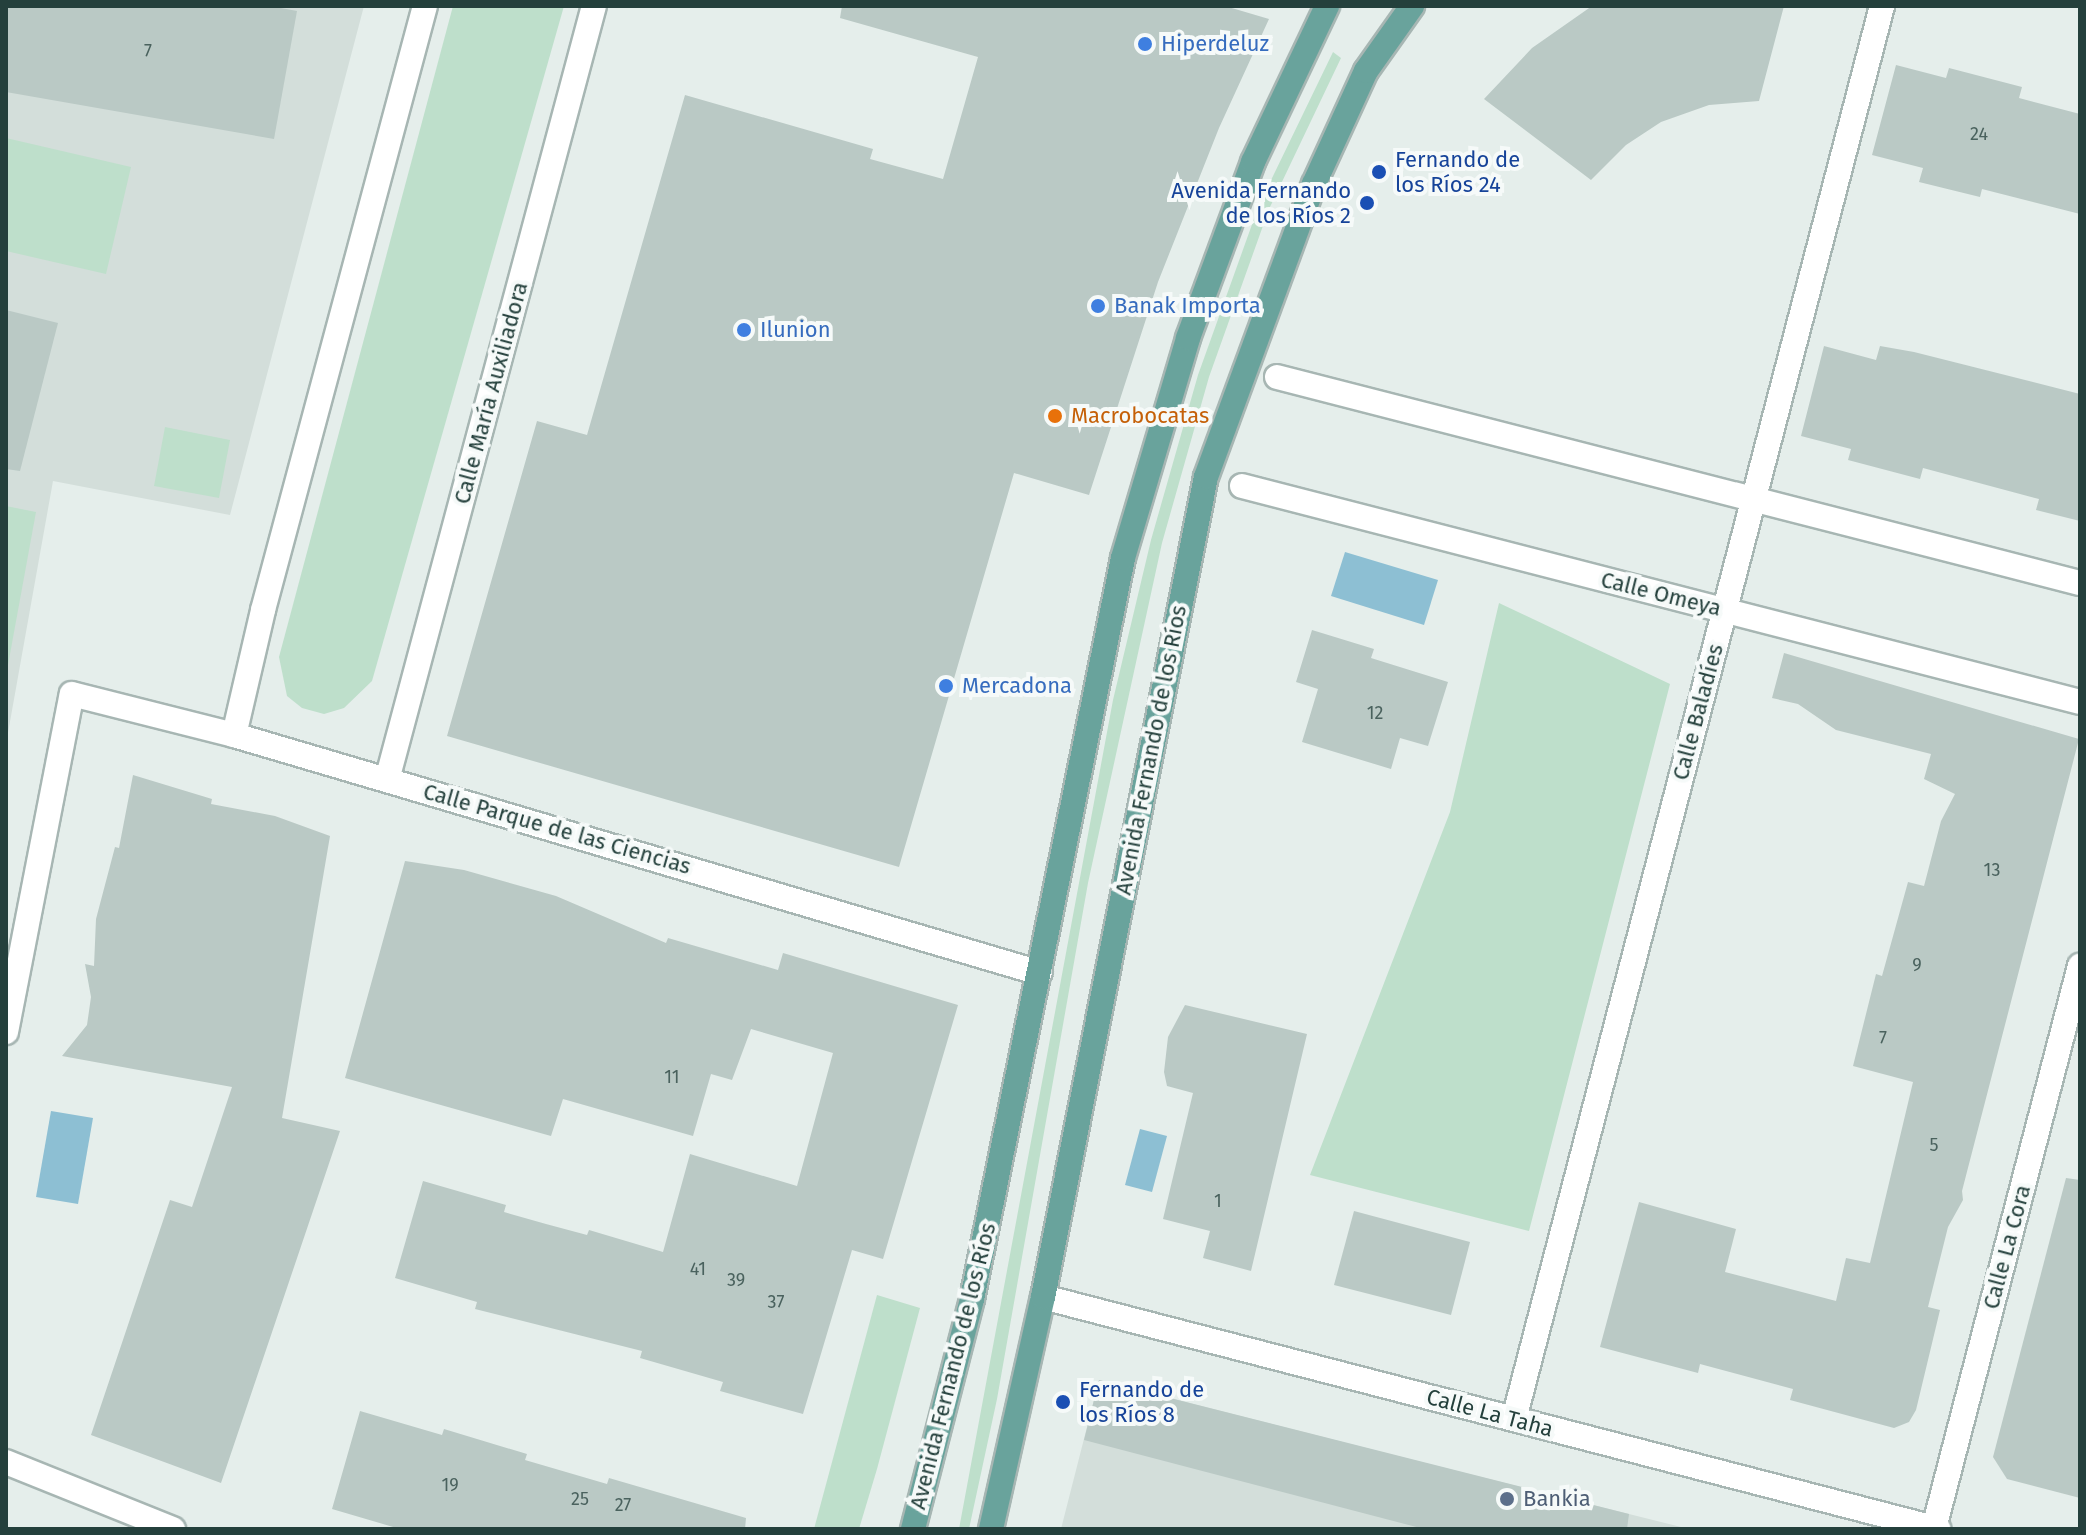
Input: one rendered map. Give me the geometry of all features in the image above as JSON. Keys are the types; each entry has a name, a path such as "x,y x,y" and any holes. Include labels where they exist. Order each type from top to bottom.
{"main road":[{"name":"Avenida Fernando de los Ríos","path":"913,1529 972,1299 1123,558 1188,338 1253,162 1327,6"},
{"name":"Avenida Fernando de los Ríos","path":"991,1529 1043,1297 1206,477 1314,184 1366,71 1412,6"}],"street":[{"path":"234,735 263,610 425,6"},
{"name":"Calle María Auxiliadora","path":"387,780 594,6"},
{"name":"Calle Baladíes","path":"1514,1419 1882,6"},
{"path":"1277,377 2080,583"},
{"name":"Calle Omeya","path":"1242,486 2080,702"},
{"name":"Calle Parque de las Ciencias","path":"6,1032 72,694 234,735 1040,973"},
{"name":"Calle La Cora","path":"1936,1528 2080,966"},
{"name":"Calle La Taha","path":"1043,1297 1936,1528"},
{"path":"6,1462 173,1529"}],"shaded area":[{"path":"6,6 364,6 230,515 53,481 6,744"},
{"path":"1099,1380 1409,1459 1689,1529 1061,1529"}],"green space":[{"path":"453,6 564,6 372,681 344,708 324,714 302,708 287,696 279,657"},
{"path":"1333,52 1341,58 1269,209 1209,377 1162,543 1088,883 997,1399 969,1529 959,1529 1113,700 1151,540 1198,375 1259,205"},
{"path":"6,138 131,167 106,274 6,251"},
{"path":"165,427 230,440 219,498 154,486"},
{"path":"6,506 36,512 6,676"},
{"path":"1499,603 1670,684 1529,1231 1310,1175 1450,812"},
{"path":"877,1295 920,1308 877,1469 859,1529 814,1529"}],"water":[{"path":"1345,552 1438,580 1424,625 1331,596"},
{"path":"51,1111 93,1118 78,1204 36,1197"},
{"path":"1140,1129 1167,1136 1152,1192 1125,1185"}],"building":[{"path":"6,6 270,6 297,11 274,139 6,92"},
{"path":"842,6 1225,6 1269,19 1219,128 1158,282 1089,495 1014,473 899,867 447,736 537,421 587,435 685,95 873,149 870,159 943,179 978,57 840,18"},
{"path":"1592,6 1784,6 1759,101 1709,105 1661,122 1626,145 1591,180 1484,99 1532,48"},
{"path":"1896,65 1946,78 1949,68 2022,87 2019,98 2080,114 2080,214 1982,189 1980,197 1919,182 1923,168 1872,155"},
{"path":"6,310 58,323 20,471 6,469"},
{"path":"1824,346 1876,360 1880,346 1914,352 2080,394 2080,521 2036,510 2039,499 1923,468 1920,479 1848,460 1851,449 1801,436"},
{"path":"1312,630 1374,649 1371,658 1448,682 1428,746 1400,738 1391,769 1302,742 1318,689 1296,682"},
{"path":"1784,653 2079,739 1962,1191 1963,1200 1948,1227 1928,1307 1940,1310 1916,1410 1909,1422 1894,1428 1790,1400 1793,1389 1700,1364 1698,1373 1600,1347 1639,1202 1736,1229 1725,1272 1836,1301 1846,1258 1870,1263 1913,1082 1853,1066 1876,974 1882,976 1908,882 1924,886 1941,821 1955,794 1924,779 1931,754 1836,730 1798,704 1772,698"},
{"path":"133,775 212,799 211,804 275,816 330,836 282,1118 340,1131 221,1483 91,1435 170,1200 192,1207 232,1087 62,1056 87,1025 91,997 85,964 94,966 96,919 115,847 119,848"},
{"path":"405,861 464,870 556,896 666,943 668,938 778,970 783,953 958,1005 883,1259 852,1250 803,1414 720,1391 723,1382 640,1358 642,1351 475,1309 477,1302 395,1278 423,1181 506,1205 504,1212 587,1235 589,1230 663,1252 690,1154 797,1186 833,1053 751,1029 732,1080 711,1074 693,1136 563,1099 551,1136 345,1078"},
{"path":"1185,1005 1307,1034 1251,1271 1203,1258 1210,1231 1163,1219 1193,1093 1167,1086 1164,1072 1168,1037"},
{"path":"2066,1178 2080,1180 2080,1498 2007,1479 1993,1457"},
{"path":"1354,1211 1470,1242 1451,1315 1334,1285"},
{"path":"1099,1380 1629,1514 1627,1529 1424,1529 1084,1440"},
{"path":"360,1411 442,1435 444,1429 527,1454 525,1460 607,1484 609,1478 746,1518 745,1529 400,1529 332,1509"}],"place":[{"name":"Hiperdeluz","path":"1145,44"},
{"name":"Fernando de los Ríos 24","path":"1379,172"},
{"name":"Avenida Fernando de los Ríos 2","path":"1367,203"},
{"name":"Banak Importa","path":"1098,306"},
{"name":"Ilunion","path":"744,330"},
{"name":"Macrobocatas","path":"1055,416"},
{"name":"Mercadona","path":"946,686"},
{"name":"Fernando de los Ríos 8","path":"1063,1402"},
{"name":"Bankia","path":"1507,1499"}]}
